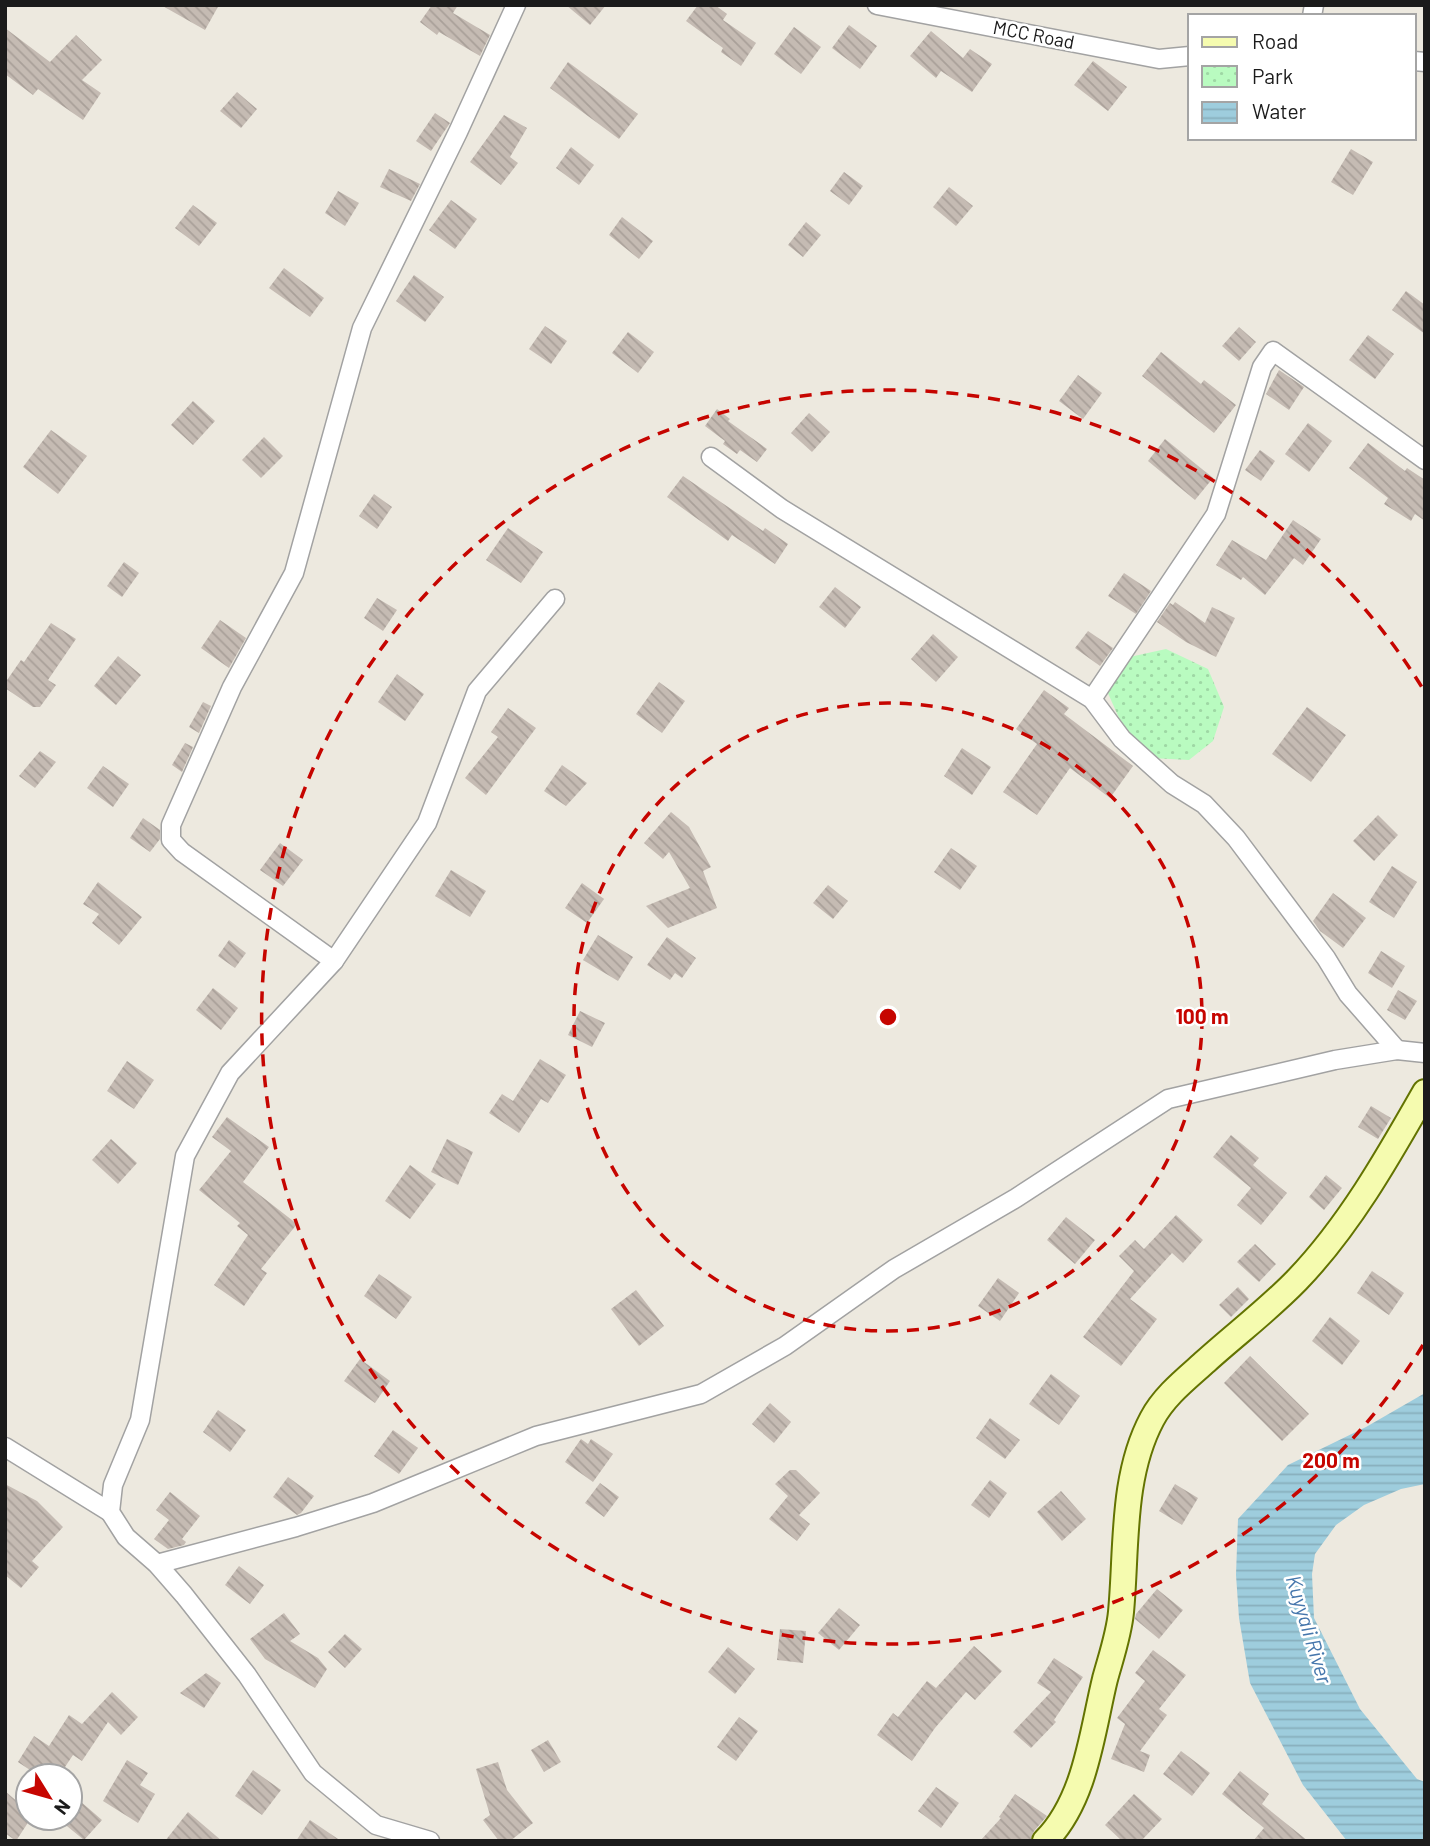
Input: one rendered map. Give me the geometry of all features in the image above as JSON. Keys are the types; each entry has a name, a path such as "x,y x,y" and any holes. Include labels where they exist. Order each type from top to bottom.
{"main road":[{"path":"1045,1841 1066,1814 1090,1743 1121,1615 1127,1522 1136,1458 1152,1418 1176,1388 1297,1279 1347,1218 1425,1091"}],"street":[{"path":"334,961 182,852 171,841 172,825 232,687 295,573 362,328 458,132 516,5"},
{"name":"MCC Road","path":"877,5 1159,59 1188,56"},
{"path":"1092,699 1216,514 1262,367 1273,351 1425,460"},
{"path":"711,457 782,509 1092,699 1122,739 1172,784 1203,804 1236,838 1326,958 1348,995 1396,1051"},
{"path":"110,1512 113,1485 140,1420 186,1156 230,1073 334,961 427,822 477,691 555,599"},
{"path":"157,1564 271,1534 373,1503 536,1436 701,1394 785,1346 894,1269 1016,1198 1168,1099 1335,1060 1396,1051 1425,1053"},
{"path":"5,1447 110,1512 126,1536 157,1564 184,1595 247,1675 313,1773 376,1825 430,1841"}],"green space":[{"path":"1166,649 1208,669 1224,707 1213,741 1189,760 1151,758 1123,727 1107,691 1125,658"}],"water":[{"name":"Kuyyali River","path":"1425,1393 1425,1484 1401,1489 1364,1505 1336,1525 1315,1554 1312,1574 1314,1618 1360,1709 1417,1779 1425,1782 1425,1841 1347,1841 1303,1785 1250,1683 1239,1618 1236,1575 1238,1519 1288,1465 1366,1427"}],"building":[{"path":"161,5 219,5 205,30"},
{"path":"432,5 458,5 453,13 490,35 480,56 439,32 437,35 420,22"},
{"path":"566,5 606,5 590,25"},
{"path":"698,5 715,5 727,14 723,20 756,43 741,66 721,52 723,48 686,21"},
{"path":"849,25 877,46 860,69 832,48"},
{"path":"794,27 821,47 801,74 774,54"},
{"path":"5,28 50,62 76,35 102,60 82,80 101,93 83,120 38,89 33,95 5,74"},
{"path":"931,31 963,58 970,49 992,64 972,92 941,71 936,78 910,56"},
{"path":"1093,61 1127,87 1108,111 1074,85"},
{"path":"568,62 638,114 619,139 550,88"},
{"path":"237,92 257,109 241,128 220,111"},
{"path":"435,113 450,123 431,151 416,141"},
{"path":"504,115 527,128 510,157 518,163 501,185 470,162"},
{"path":"571,147 594,165 579,185 556,168"},
{"path":"1351,149 1373,162 1353,195 1331,182"},
{"path":"389,169 420,184 411,201 380,187"},
{"path":"844,172 863,186 849,205 830,191"},
{"path":"949,187 973,206 956,226 933,207"},
{"path":"338,191 359,203 345,226 325,213"},
{"path":"451,200 477,219 455,249 429,230"},
{"path":"193,205 217,223 199,246 175,228"},
{"path":"622,217 653,241 639,259 609,235"},
{"path":"806,222 821,235 803,257 788,245"},
{"path":"284,268 324,298 310,317 269,288"},
{"path":"414,275 444,297 425,322 396,301"},
{"path":"1406,291 1425,305 1425,334 1392,310"},
{"path":"545,326 567,341 551,364 529,349"},
{"path":"1239,327 1256,342 1239,361 1222,346"},
{"path":"628,332 654,352 638,373 612,353"},
{"path":"1368,335 1394,354 1375,379 1349,360"},
{"path":"1161,352 1201,384 1204,380 1236,405 1214,433 1142,376"},
{"path":"1279,370 1304,387 1289,410 1266,394"},
{"path":"1078,375 1102,393 1083,419 1059,401"},
{"path":"193,401 215,421 193,445 171,425"},
{"path":"717,409 730,419 728,421 767,449 757,462 740,450 737,454 705,426"},
{"path":"809,413 830,432 812,452 791,433"},
{"path":"1308,423 1332,441 1309,472 1285,454"},
{"path":"51,430 87,456 58,494 23,467"},
{"path":"264,437 283,456 261,478 242,460"},
{"path":"1165,439 1213,478 1195,500 1148,461"},
{"path":"1368,443 1405,471 1407,468 1425,480 1425,521 1415,514 1411,521 1384,504 1388,498 1349,468"},
{"path":"1260,450 1275,461 1261,481 1245,470"},
{"path":"683,476 763,531 765,528 788,544 775,564 732,535 728,541 667,497"},
{"path":"374,494 392,507 377,529 359,516"},
{"path":"1293,520 1321,539 1303,565 1294,558 1265,595 1243,577 1241,580 1216,565 1232,540 1266,560"},
{"path":"508,528 543,552 521,583 486,560"},
{"path":"124,562 139,573 122,597 107,586"},
{"path":"1124,573 1151,591 1136,614 1108,596"},
{"path":"835,587 861,607 845,628 819,607"},
{"path":"377,598 397,610 383,631 364,618"},
{"path":"1175,602 1205,623 1212,607 1235,618 1216,657 1186,642 1157,622 1170,603 1173,605"},
{"path":"220,620 246,638 229,668 201,648"},
{"path":"51,623 76,639 48,680 56,685 40,707 33,707 5,688 5,683 21,660 24,662"},
{"path":"1088,631 1113,648 1100,666 1075,648"},
{"path":"933,634 958,657 936,682 911,659"},
{"path":"118,656 141,675 116,705 94,686"},
{"path":"397,674 424,694 405,721 378,702"},
{"path":"659,682 685,701 662,733 636,714"},
{"path":"1044,690 1069,708 1064,714 1133,766 1110,798 1070,768 1037,815 1003,792 1037,744 1016,729"},
{"path":"203,702 211,706 199,733 189,727"},
{"path":"1307,707 1346,735 1311,782 1272,754"},
{"path":"508,708 536,728 486,795 465,778 498,737 491,732"},
{"path":"185,743 193,747 182,772 172,765"},
{"path":"962,748 991,767 972,795 944,776"},
{"path":"40,751 56,762 35,788 19,776"},
{"path":"562,765 587,783 566,806 544,791"},
{"path":"103,766 129,784 113,807 87,788"},
{"path":"671,812 689,827 711,867 703,871 717,908 668,928 646,906 690,888 669,852 663,859 644,843"},
{"path":"1378,815 1398,835 1374,861 1353,841"},
{"path":"143,818 160,830 160,839 150,852 130,838"},
{"path":"280,843 303,860 283,886 260,870"},
{"path":"951,848 977,866 960,890 934,872"},
{"path":"1392,866 1417,882 1394,918 1369,902"},
{"path":"451,870 486,891 470,917 435,896"},
{"path":"98,882 142,917 119,945 92,923 99,914 83,904"},
{"path":"582,883 604,899 587,923 565,908"},
{"path":"828,885 848,901 833,919 813,903"},
{"path":"1333,893 1366,918 1343,948 1320,931 1313,921"},
{"path":"598,935 633,957 618,981 583,960"},
{"path":"667,937 696,958 682,978 675,973 670,980 647,965"},
{"path":"229,940 246,953 235,968 218,956"},
{"path":"1381,951 1405,966 1392,988 1368,973"},
{"path":"213,988 238,1008 221,1030 196,1010"},
{"path":"1398,990 1417,1001 1405,1020 1387,1010"},
{"path":"580,1011 605,1023 592,1047 568,1035"},
{"path":"540,1059 566,1075 548,1103 541,1099 519,1133 489,1113 502,1094 513,1101"},
{"path":"127,1061 154,1080 134,1109 107,1091"},
{"path":"1371,1106 1391,1118 1378,1139 1358,1127"},
{"path":"227,1117 269,1147 243,1182 297,1224 261,1269 267,1273 244,1306 214,1285 248,1235 237,1226 240,1223 199,1190 231,1151 212,1137"},
{"path":"1231,1135 1259,1158 1253,1165 1287,1193 1261,1225 1237,1205 1251,1188 1213,1157"},
{"path":"111,1139 137,1163 118,1184 92,1160"},
{"path":"447,1139 473,1152 458,1185 431,1172"},
{"path":"410,1165 436,1184 410,1219 385,1201"},
{"path":"1326,1175 1342,1188 1324,1210 1309,1197"},
{"path":"1176,1215 1203,1240 1183,1263 1172,1253 1130,1299 1157,1319 1121,1366 1083,1337 1134,1271 1119,1256 1135,1240 1144,1249"},
{"path":"1066,1217 1095,1240 1075,1264 1047,1240"},
{"path":"1255,1244 1276,1264 1259,1282 1237,1262"},
{"path":"1372,1271 1404,1293 1389,1315 1357,1293"},
{"path":"379,1274 412,1297 396,1319 364,1296"},
{"path":"998,1278 1019,1293 1000,1321 978,1306"},
{"path":"1238,1287 1249,1299 1231,1317 1219,1305"},
{"path":"636,1290 664,1326 639,1346 611,1309"},
{"path":"1330,1317 1360,1341 1342,1365 1312,1341"},
{"path":"1250,1356 1309,1414 1282,1441 1224,1383"},
{"path":"360,1359 390,1381 375,1403 344,1381"},
{"path":"1051,1374 1080,1396 1059,1425 1029,1404"},
{"path":"770,1403 791,1422 774,1443 752,1424"},
{"path":"218,1410 246,1430 230,1452 203,1432"},
{"path":"990,1418 1020,1440 1005,1459 976,1438"},
{"path":"393,1430 418,1448 399,1474 374,1456"},
{"path":"581,1439 588,1444 591,1439 613,1454 593,1482 565,1462"},
{"path":"790,1470 796,1470 820,1493 799,1515 810,1524 797,1541 769,1519 788,1496 775,1484"},
{"path":"288,1477 314,1496 297,1515 273,1497"},
{"path":"990,1480 1007,1493 989,1518 971,1505"},
{"path":"600,1483 619,1497 604,1517 585,1503"},
{"path":"5,1484 37,1501 63,1527 32,1561 39,1567 21,1588 5,1575"},
{"path":"1175,1484 1198,1498 1182,1525 1159,1511"},
{"path":"1061,1491 1086,1519 1062,1541 1037,1512"},
{"path":"170,1492 200,1516 182,1539 186,1542 184,1545 168,1549 154,1539 169,1520 156,1510"},
{"path":"239,1566 264,1585 250,1604 225,1585"},
{"path":"1157,1589 1183,1610 1159,1639 1135,1619 1136,1614"},
{"path":"839,1608 860,1625 839,1650 818,1633"},
{"path":"284,1613 300,1634 290,1641 318,1658 327,1669 315,1688 265,1659 250,1639"},
{"path":"780,1629 806,1631 803,1663 777,1660"},
{"path":"345,1634 362,1649 345,1668 328,1652"},
{"path":"974,1646 1002,1671 975,1700 966,1692 935,1728 912,1761 877,1735 893,1713 898,1717 927,1681 936,1688"},
{"path":"728,1647 755,1669 735,1694 708,1672"},
{"path":"1153,1650 1186,1675 1159,1709 1167,1715 1140,1751 1150,1755 1144,1772 1111,1759 1125,1724 1117,1718 1145,1681 1135,1673"},
{"path":"1054,1658 1083,1677 1054,1720 1056,1722 1031,1748 1013,1732 1051,1692 1037,1683"},
{"path":"206,1673 221,1683 204,1708 180,1693"},
{"path":"112,1692 138,1717 121,1735 108,1722 82,1761 73,1755 68,1762 18,1762 34,1736 49,1746 69,1715 82,1724"},
{"path":"739,1717 758,1731 736,1761 717,1747"},
{"path":"548,1740 561,1762 544,1772 531,1750"},
{"path":"1181,1751 1210,1773 1192,1796 1163,1774"},
{"path":"127,1760 148,1773 140,1785 155,1794 138,1823 103,1801"},
{"path":"498,1762 507,1790 533,1823 510,1841 499,1841 483,1820 490,1815 476,1769"},
{"path":"253,1770 281,1790 262,1815 235,1796"},
{"path":"1240,1771 1269,1794 1262,1804 1308,1841 1253,1841 1264,1828 1222,1794"},
{"path":"936,1787 959,1803 941,1828 918,1811"},
{"path":"5,1791 14,1799 14,1832 22,1832 16,1841 5,1833"},
{"path":"1015,1794 1047,1816 1034,1831 1030,1841 980,1841 1001,1818 999,1817"},
{"path":"1134,1794 1162,1819 1141,1841 1122,1841 1105,1825"},
{"path":"84,1804 102,1820 84,1840 74,1832 84,1832"},
{"path":"188,1812 222,1841 165,1841"},
{"path":"310,1820 341,1841 296,1841"}]}
